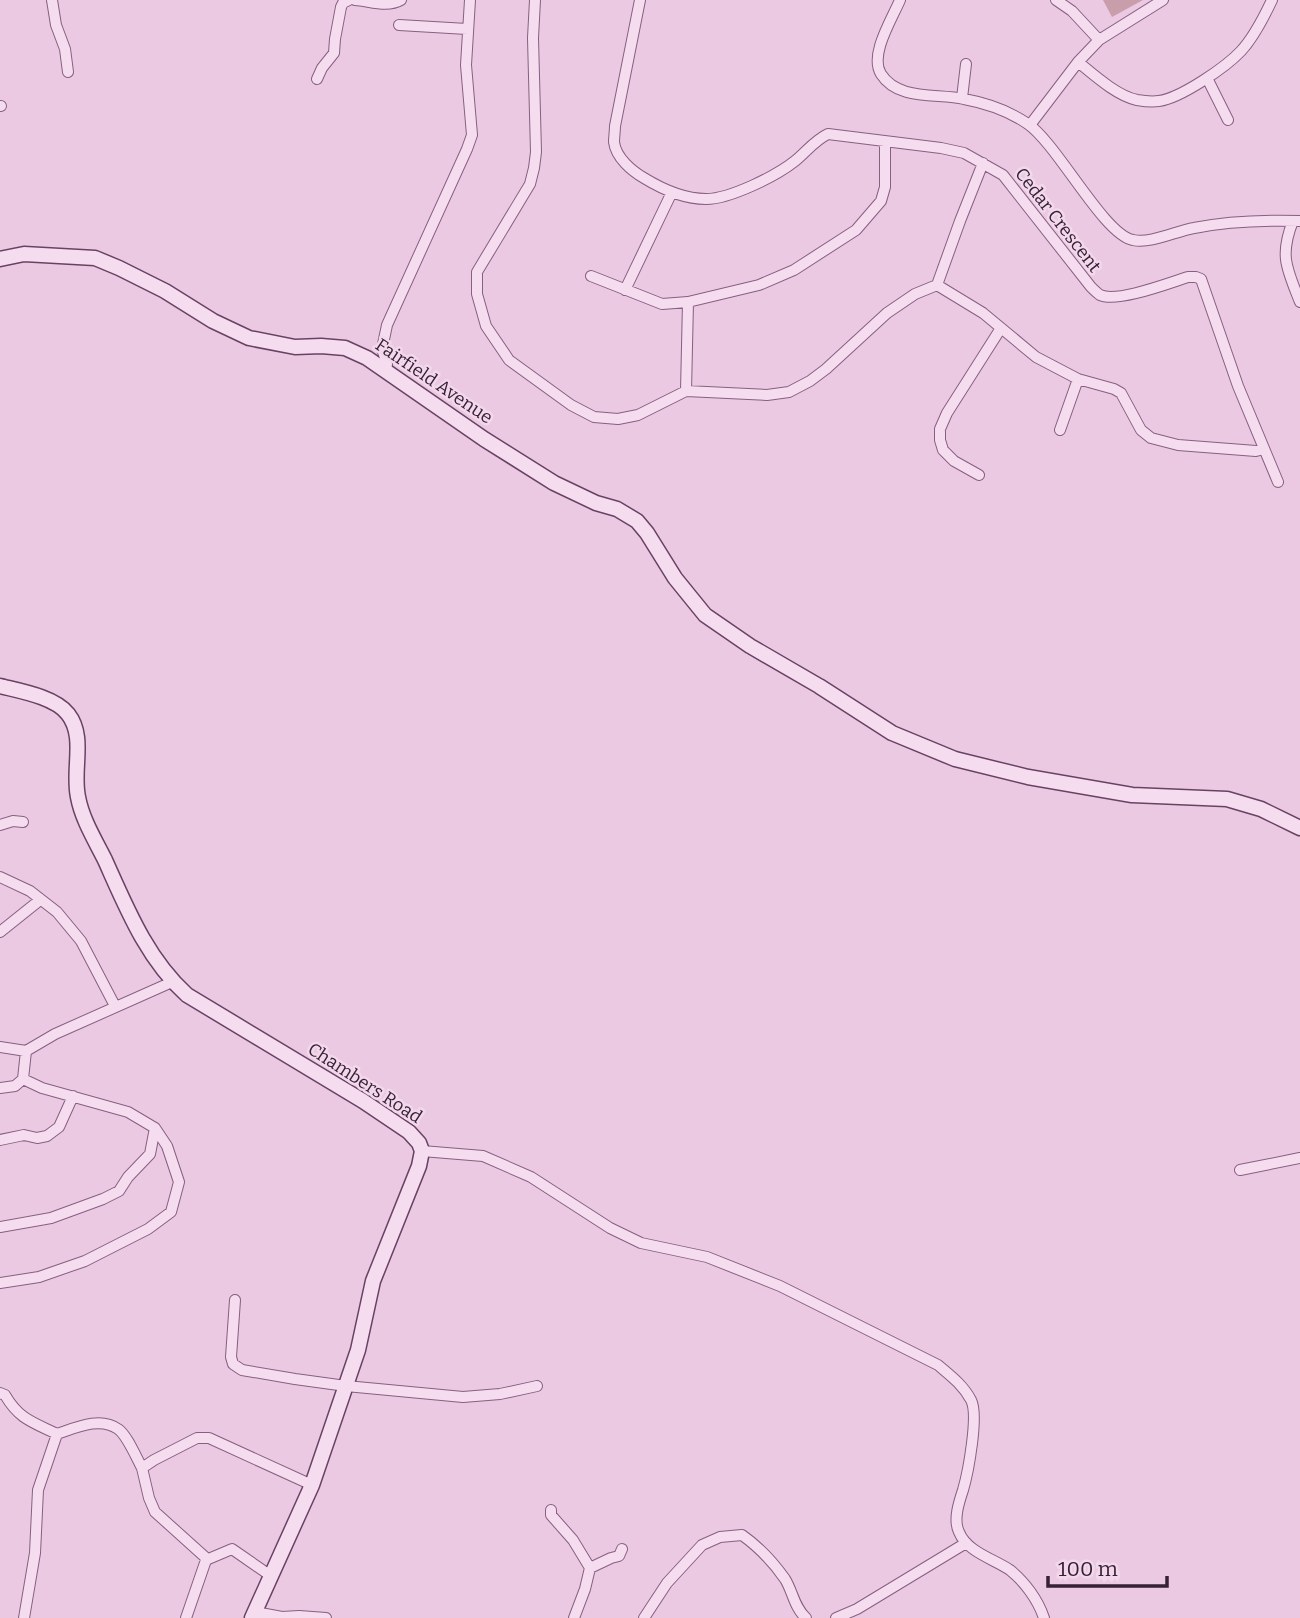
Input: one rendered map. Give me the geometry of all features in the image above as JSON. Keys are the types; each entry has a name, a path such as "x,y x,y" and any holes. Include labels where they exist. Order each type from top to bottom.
{"street":[{"path":"52,0 56,25 65,48 68,72"},
{"path":"317,79 334,53 343,4 352,0 388,4 401,0"},
{"path":"386,369 382,349 387,325 472,135 466,65 470,0"},
{"path":"535,0 534,168 530,184 477,272 477,294 486,326 509,360 571,405 594,416 618,419 638,415 686,391 766,395 789,392 810,381 887,313 915,294 937,285 983,163"},
{"name":"Cedar Crescent","path":"640,0 614,142 617,153 636,174 672,192 706,199 724,196 760,182 794,162 828,134 964,153 1003,174 1091,288 1101,295 1135,293 1188,277 1201,279 1238,386 1264,449"},
{"path":"900,0 877,57 882,76 904,92 962,98 995,107 1030,125 1054,149 1117,233 1129,240 1142,241 1196,227 1222,224 1296,221"},
{"path":"1056,0 1072,11 1099,40"},
{"path":"1030,125 1078,62 1099,40 1163,0"},
{"path":"1078,62 1113,89 1135,100 1159,101 1180,93 1225,66 1243,49 1272,0"},
{"path":"399,25 467,29"},
{"path":"962,98 966,64"},
{"path":"1207,78 1228,120"},
{"path":"591,276 662,304 688,302 759,285 794,270 856,230 881,201 884,187 884,141"},
{"path":"625,290 672,192"},
{"path":"1296,221 1287,236 1286,266 1300,302"},
{"name":"Fairfield Avenue","path":"0,259 24,254 95,258 165,291 213,321 250,338 295,347 345,348 367,358 554,483 596,503 617,509 637,521 675,578 705,615 750,646 892,733 956,759 1028,777 1132,795 1227,799 1261,809 1300,828"},
{"path":"937,285 983,313 1036,357 1078,379 1121,393 1141,430 1151,438 1178,445 1256,451 1264,449 1278,482"},
{"path":"686,391 688,302"},
{"path":"979,475 954,461 943,450 940,429 947,412 1001,328"},
{"path":"1060,430 1078,379"},
{"name":"Chambers Road","path":"0,686 58,704 74,723 77,736 78,797 85,818 138,932 172,982 187,995 363,1101 409,1132 422,1150 419,1166 373,1282 358,1350 312,1485 254,1615"},
{"path":"0,825 6,822 23,822"},
{"path":"0,877 30,891 57,912 81,941 115,1006"},
{"path":"0,932 40,900"},
{"path":"0,1047 26,1051 55,1034 172,982"},
{"path":"0,1088 15,1086 23,1079 26,1051"},
{"path":"0,1283 39,1277 85,1261 148,1229 171,1212 179,1182 167,1146 155,1128 128,1112 42,1088 23,1079"},
{"path":"0,1140 24,1135 37,1138 47,1136 59,1126 73,1096"},
{"path":"0,1227 51,1218 119,1191 150,1154 155,1128"},
{"path":"422,1150 483,1156 531,1177 610,1228 641,1243 707,1257 780,1286 938,1365 960,1384 972,1403 974,1414 968,1474 957,1517 958,1532 966,1543 981,1555 1010,1571 1030,1591 1044,1618"},
{"path":"1240,1170 1300,1158"},
{"path":"235,1300 231,1357 235,1367 242,1370 346,1386 463,1396 500,1394 537,1386"},
{"path":"0,1393 5,1395 13,1409 24,1418 57,1434 82,1425 102,1424 118,1429 142,1468 155,1512 206,1560"},
{"path":"24,1618 35,1552 38,1490 57,1434"},
{"path":"142,1468 197,1438 209,1438 312,1485"},
{"path":"551,1510 551,1515 573,1540 590,1568 574,1618"},
{"path":"644,1618 667,1583 702,1545 720,1537 742,1535 775,1566 786,1581 794,1603 806,1618"},
{"path":"836,1618 857,1609 966,1543"},
{"path":"186,1618 206,1560 232,1549 271,1576"},
{"path":"590,1568 619,1556 622,1549"},
{"path":"254,1615 326,1618"}],"shaded area":[{"path":"1103,0 1143,0 1112,17"}]}
